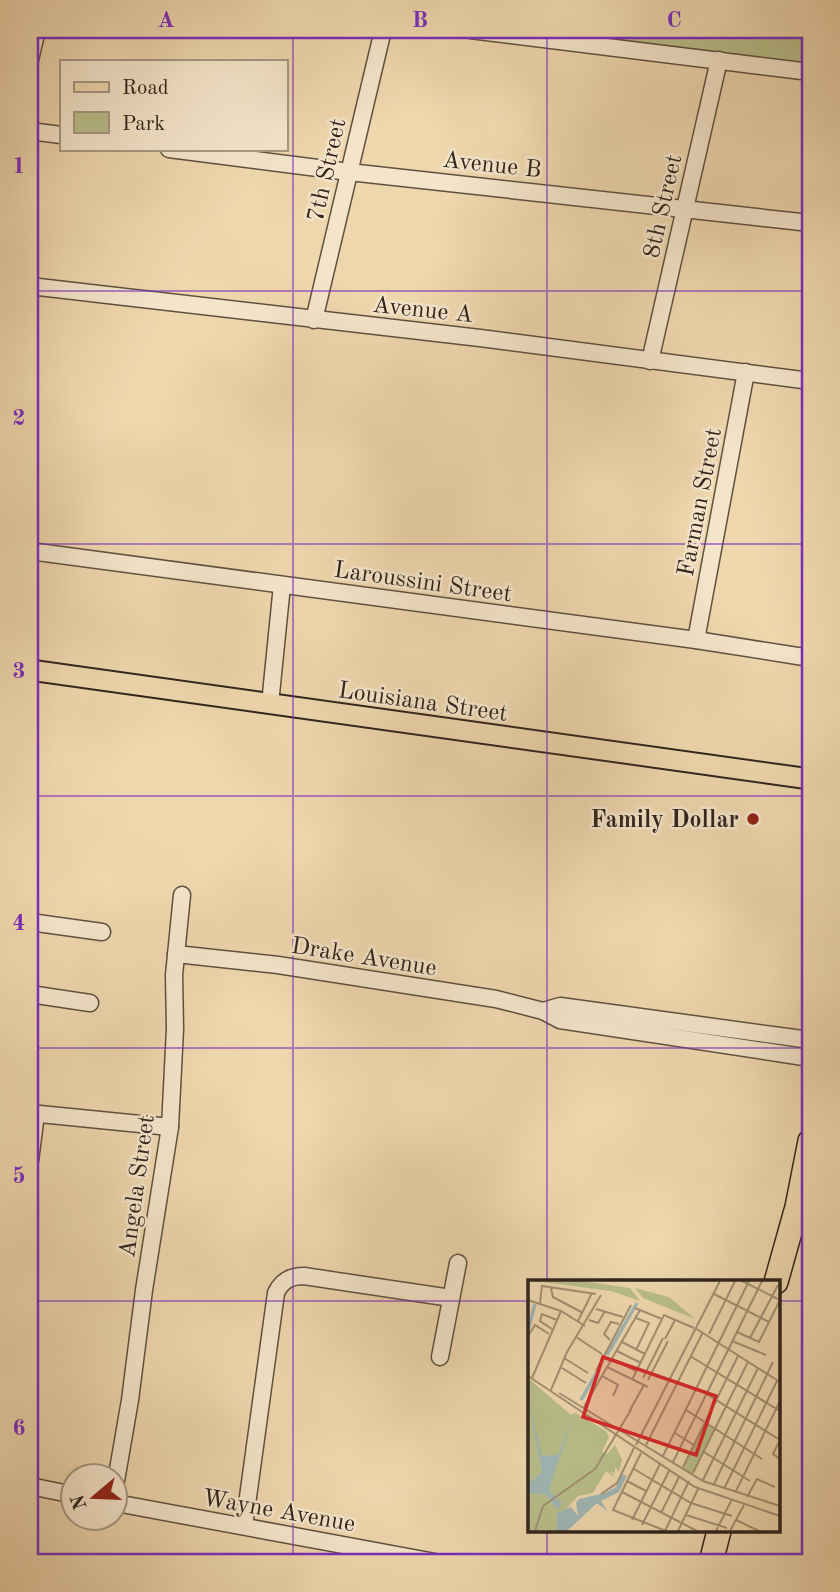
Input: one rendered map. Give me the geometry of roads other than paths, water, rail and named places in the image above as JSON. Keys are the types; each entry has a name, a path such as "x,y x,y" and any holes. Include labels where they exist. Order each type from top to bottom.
{"highway":[{"path":"777,1280 809,1151"},
{"path":"711,1562 719,1532"}],"main road":[{"name":"Louisiana Street","path":"30,670 810,779"}],"street":[{"path":"30,60 37,30"},
{"name":"7th Street","path":"314,320 383,30"},
{"path":"470,30 810,72"},
{"name":"8th Street","path":"650,361 719,60"},
{"path":"30,131 60,135"},
{"name":"Avenue B","path":"177,150 349,172 810,223"},
{"name":"Avenue A","path":"30,286 481,338 810,381"},
{"name":"Farman Street","path":"696,640 746,372"},
{"name":"Laroussini Street","path":"30,551 696,640 810,658"},
{"path":"270,704 282,585"},
{"name":"Angela Street","path":"120,1462 131,1400 144,1290 170,1127 175,1030 174,975 182,895"},
{"path":"30,922 102,932"},
{"name":"Drake Avenue","path":"176,954 278,965 496,999 543,1011 560,1020 810,1058"},
{"path":"30,994 90,1003"},
{"name":"Drake Avenue","path":"543,1011 560,1006 810,1040"},
{"path":"30,1161 33,1114 170,1127"},
{"path":"440,1357 458,1263"},
{"path":"244,1526 276,1293 284,1281 291,1277 304,1276 451,1298"},
{"path":"30,1486 60,1492"},
{"name":"Wayne Avenue","path":"130,1506 435,1562"}],"place":[{"name":"Family Dollar","path":"753,819"}]}
